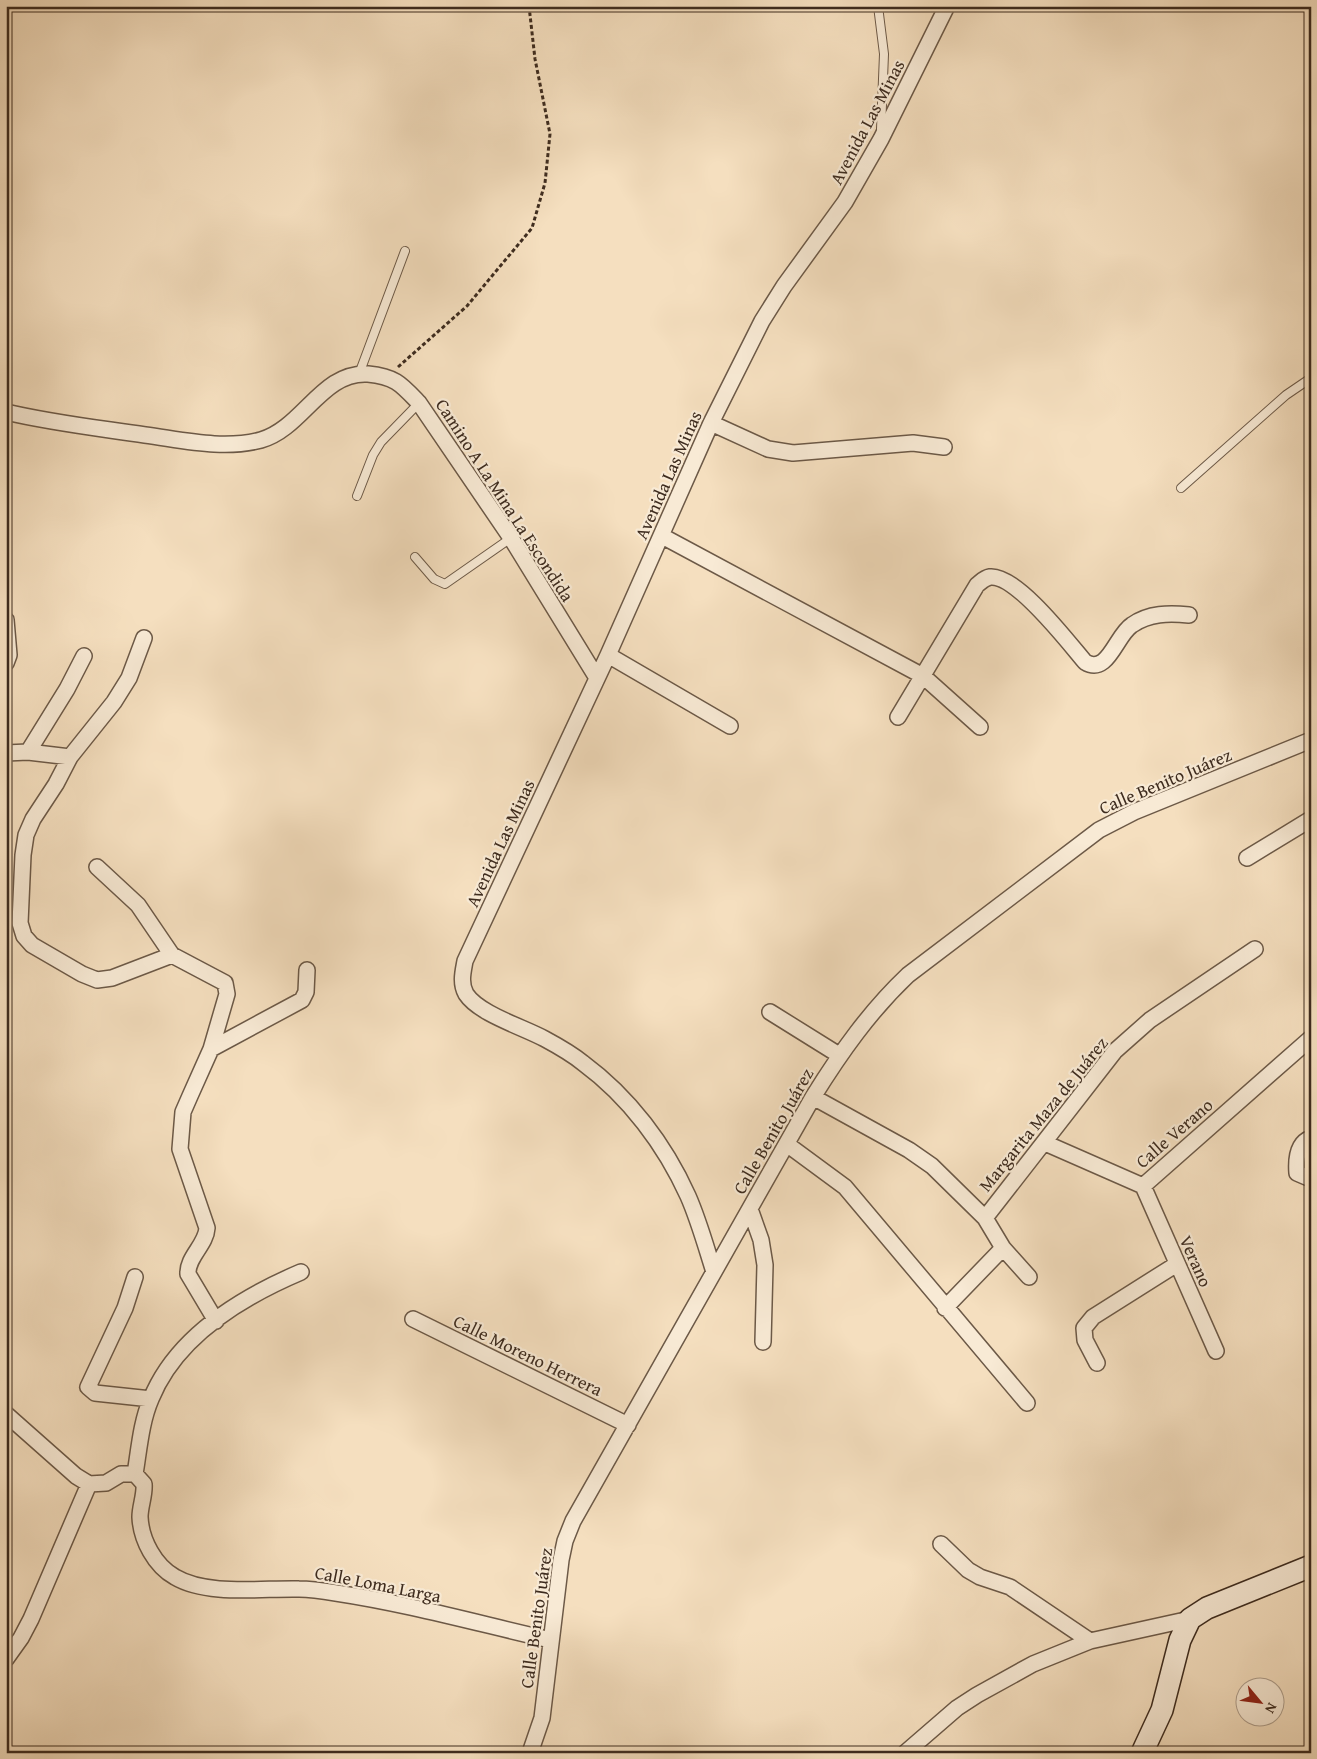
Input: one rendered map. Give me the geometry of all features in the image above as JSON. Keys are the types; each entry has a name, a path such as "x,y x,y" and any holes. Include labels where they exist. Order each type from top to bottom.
{"street":[{"name":"Avenida Las Minas","path":"714,1272 689,1198 671,1162 643,1120 617,1092 584,1063 546,1040 478,1006 466,993 462,978 465,961 608,655 711,423 762,321 784,286 845,202 881,139 947,6"},
{"path":"6,412 68,424 211,443 240,445 264,439 286,426 334,383 358,374 387,376"},
{"name":"Camino A La Mina La Escondida","path":"387,376 404,388 419,403 511,538 597,678"},
{"path":"711,423 768,449 793,453 913,443 944,447"},
{"path":"662,536 923,676 980,727"},
{"path":"898,717 977,586 983,580 991,577 999,579 1026,596 1085,662 1091,666 1099,665 1105,660 1130,626 1147,617 1169,613 1189,615"},
{"path":"6,620 9,655 6,662"},
{"path":"144,638 129,678 114,702 70,756 56,784 33,819 26,835 23,855 20,923 24,936 32,945 82,974 97,980 112,978 172,955"},
{"path":"608,655 730,726"},
{"path":"28,752 68,689 84,656"},
{"name":"Calle Benito Juárez","path":"530,1753 542,1718 565,1541 573,1521 814,1097 839,1055 880,1001 908,975 1099,830 1134,812 1309,745"},
{"path":"6,753 28,752 70,756"},
{"path":"1247,858 1311,819"},
{"path":"97,867 138,905 172,955 220,979 227,988 211,1049 183,1112 180,1149 207,1228 206,1235 189,1265 188,1274 216,1321"},
{"name":"Margarita Maza de Juárez","path":"985,1218 1115,1051 1150,1020 1256,949"},
{"path":"211,1049 302,1000 306,992 308,970"},
{"path":"770,1012 839,1055"},
{"name":"Calle Verano","path":"1045,1143 1143,1186 1311,1038"},
{"path":"814,1097 909,1150 932,1166 985,1218 1003,1248 1029,1277"},
{"path":"1304,1176 1300,1147 1303,1142 1311,1138"},
{"path":"788,1145 845,1187 1027,1403"},
{"name":"Verano","path":"1143,1186 1216,1351"},
{"path":"750,1209 761,1240 765,1265 763,1342"},
{"path":"946,1308 1003,1248"},
{"path":"1097,1362 1085,1340 1084,1328 1093,1317 1177,1264"},
{"path":"6,1414 76,1476 89,1484 106,1483 121,1474 135,1474 151,1399 169,1368 188,1344 216,1321 267,1286 301,1272"},
{"path":"135,1277 125,1308 88,1387 95,1393 151,1399"},
{"name":"Calle Moreno Herrera","path":"412,1319 628,1425"},
{"name":"Calle Loma Larga","path":"135,1474 144,1484 145,1497 140,1516 144,1539 156,1560 174,1577 195,1586 301,1589 335,1593 367,1598 551,1640"},
{"path":"6,1658 21,1638 31,1619 89,1484"},
{"path":"941,1544 968,1570 980,1577 1010,1586 1090,1641"},
{"path":"905,1753 957,1708 1034,1664 1090,1641 1190,1619 1207,1608 1311,1566"},
{"path":"1142,1753 1162,1710 1180,1640 1190,1619"}],"lane":[{"path":"878,6 884,54 881,139"},
{"path":"358,374 405,251"},
{"path":"1181,488 1286,395 1311,378"},
{"path":"357,496 373,456 382,442 419,403"},
{"path":"415,557 434,579 445,584 511,538"}],"path":[{"path":"387,376 468,306 532,228 545,183 550,134 535,59 529,6"}]}
